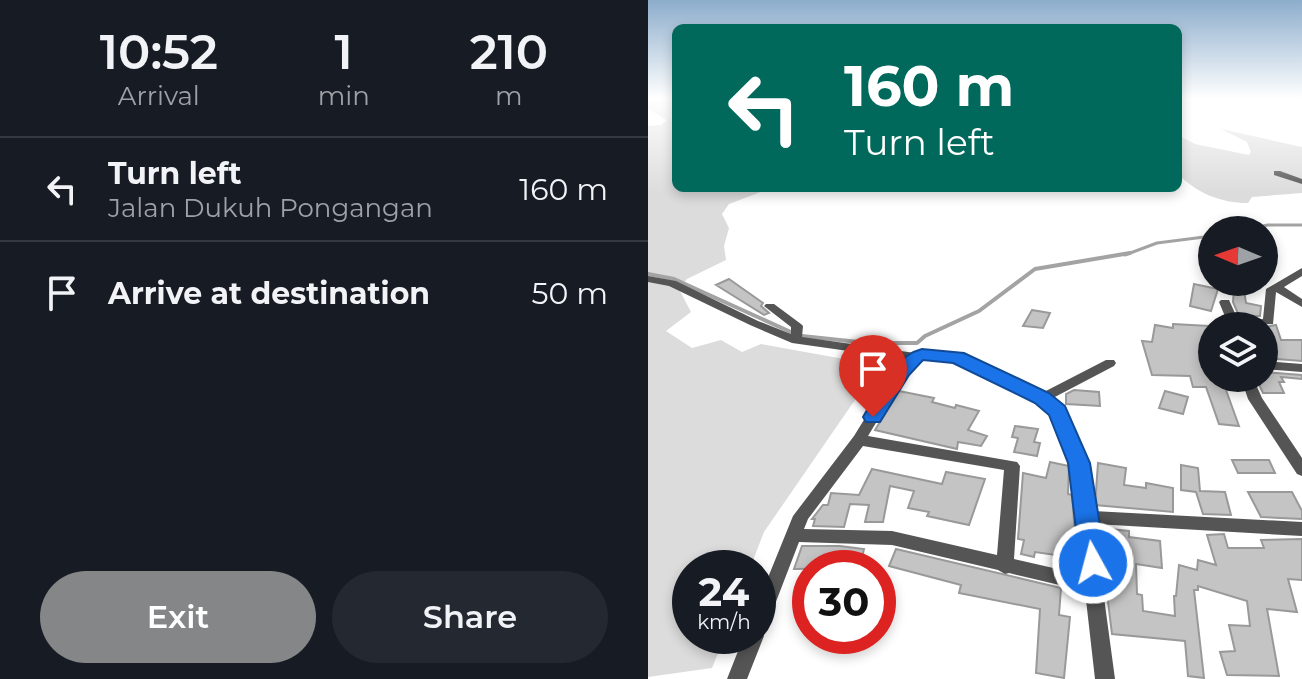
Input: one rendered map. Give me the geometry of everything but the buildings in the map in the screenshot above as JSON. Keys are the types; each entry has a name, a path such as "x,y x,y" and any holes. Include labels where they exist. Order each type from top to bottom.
{"street":[{"path":"1277,173 1302,182"},
{"path":"1278,286 1300,276"},
{"path":"648,279 672,283 796,340 915,357 937,354 957,357 1042,398 1058,411 1079,463 1088,517 1105,679"},
{"path":"1278,288 1302,304"},
{"path":"1225,302 1229,312"},
{"path":"770,306 797,326 796,340"},
{"path":"776,579 793,535 814,496 859,440 901,371 915,357"},
{"path":"1042,398 1110,363"},
{"path":"1278,366 1302,368"},
{"path":"1252,392 1302,470"},
{"path":"859,440 1012,466 1005,567"},
{"path":"1088,517 1302,529"},
{"path":"793,535 892,538 1096,586"},
{"path":"737,679 747,654"}],"shaded area":[{"path":"648,130 672,130 672,192 760,192 729,204 722,214 729,228 724,246 726,260 687,279 679,289 691,312 666,331 692,348 721,340 742,352 761,344 872,364 868,381 764,532 757,550 672,550 672,654 718,654 712,668 648,677"},
{"path":"1222,130 1302,147 1302,193 1252,197 1248,203 1238,203 1201,192 1182,178 1182,137 1195,144 1249,155 1251,152 1247,142"}],"waterway":[{"path":"1278,225 1302,225"},
{"path":"1125,255 1157,243 1198,238"},
{"path":"802,336 868,343 917,343 925,336 979,311 1035,269 1130,253"},
{"path":"648,274 674,279 793,333"}],"route":[{"path":"873,417 901,371 915,357 922,355 957,357 1042,398 1058,411 1079,463 1093,563"}]}
